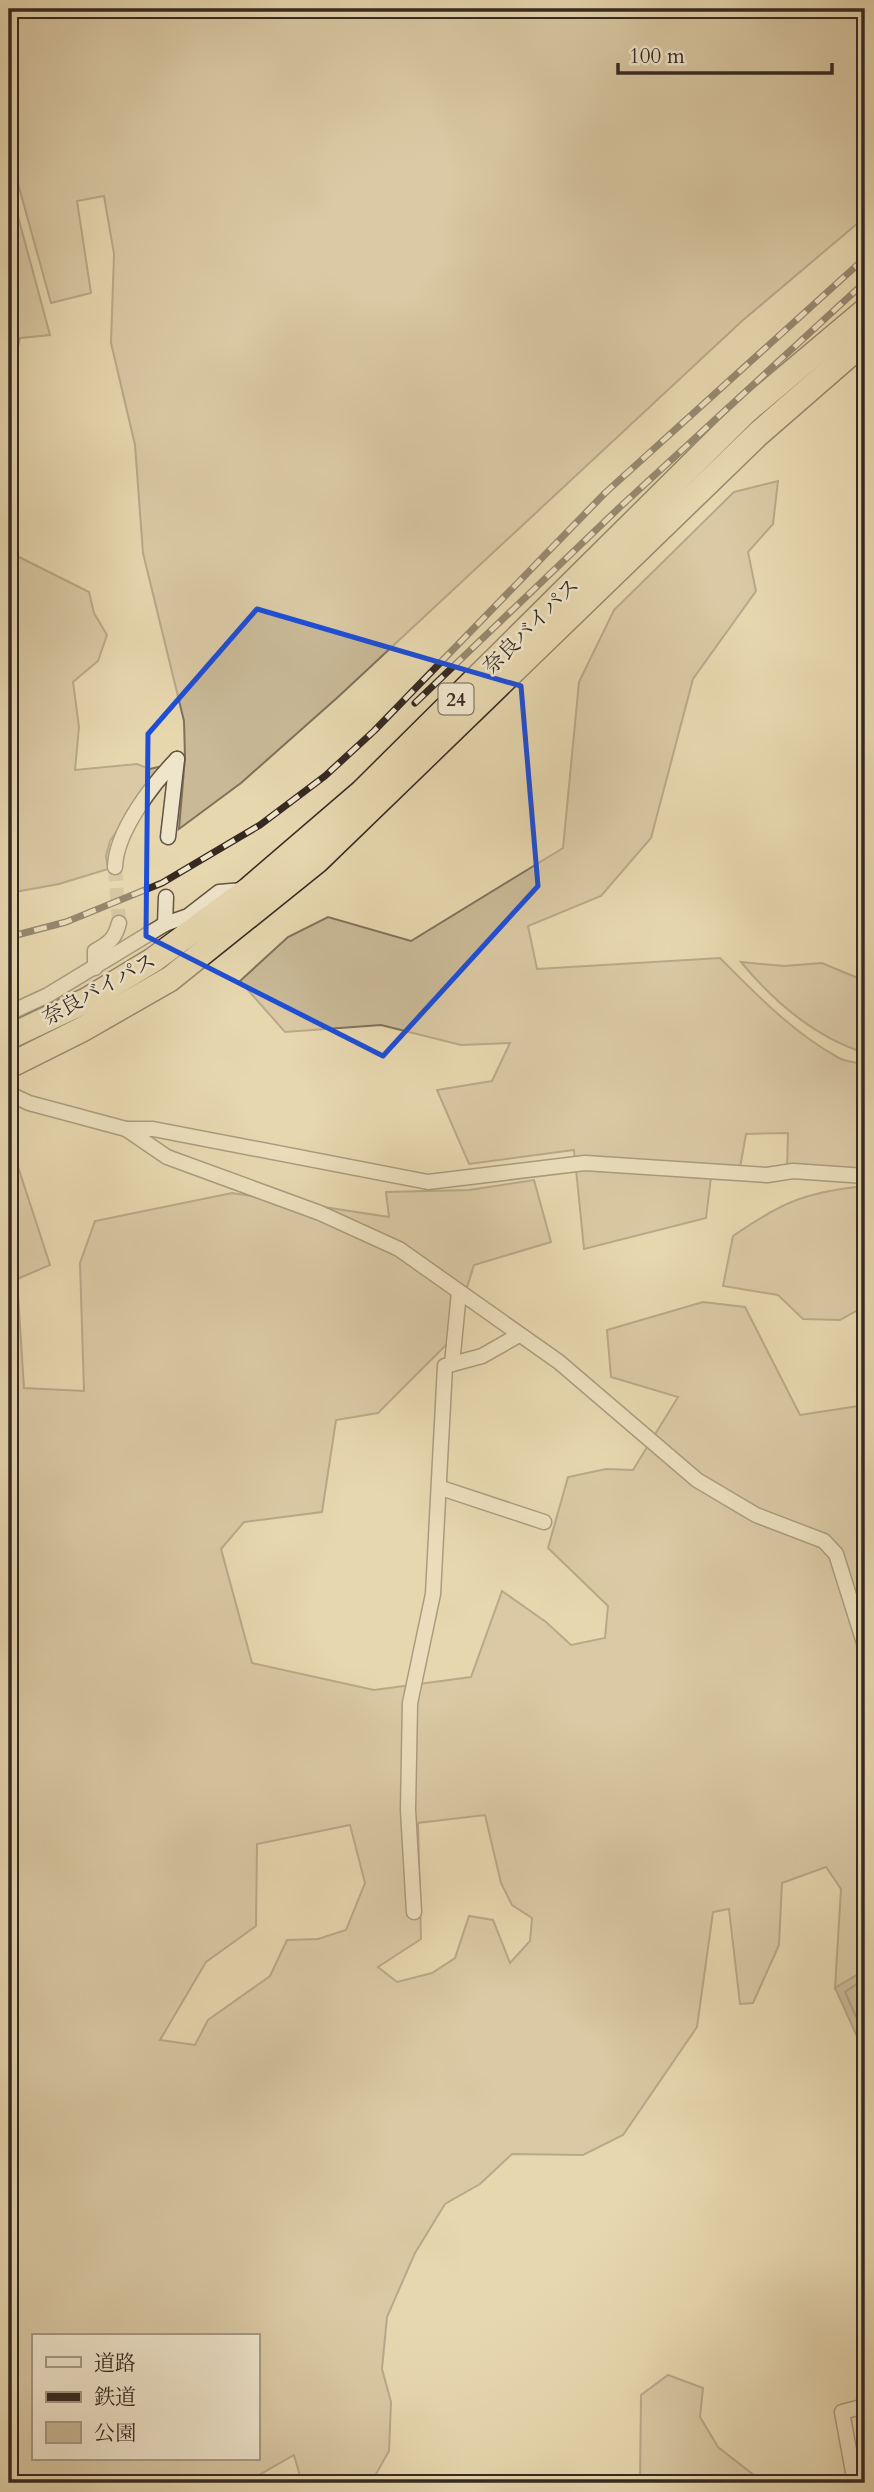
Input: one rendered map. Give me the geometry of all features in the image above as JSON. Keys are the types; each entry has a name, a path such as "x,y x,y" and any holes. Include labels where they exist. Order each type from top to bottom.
{"highway":[{"name":"奈良バイパス","path":"9,1037 87,1000 153,960 248,890 362,792 746,411 865,311"},
{"name":"奈良バイパス","path":"9,1066 81,1030 170,978 297,879 758,434 865,341"}],"street":[{"path":"115,867 119,840 161,776 177,759 168,837"},
{"path":"9,1013 48,995 165,924 188,916 219,892 248,890"},
{"path":"165,924 166,897"},
{"path":"95,968 95,951 111,942 116,936 119,923"},
{"path":"9,1090 14,1096 30,1103 126,1129 153,1129 428,1182 585,1163 767,1175 793,1171 865,1176"},
{"path":"126,1129 167,1157 320,1213 398,1249 559,1362 696,1480 755,1515 824,1541 836,1554 865,1646"},
{"path":"452,1364 459,1292"},
{"path":"414,1912 408,1810 410,1703 433,1594 441,1488 445,1366 482,1356 519,1335"},
{"path":"441,1488 544,1522"},
{"path":"855,2483 842,2412 865,2406"}],"highlighted area":[{"path":"257,609 521,686 538,886 383,1056 146,936 148,734"}],"green space":[{"path":"9,9 865,9 865,217 742,321 338,697 241,783 179,829 185,757 184,721 143,553 135,445 111,343 114,254 104,196 77,201 91,293 51,303 9,151"},
{"path":"9,183 50,335 20,338 9,384"},
{"path":"778,481 773,524 748,552 756,591 693,679 651,838 601,896 528,926 537,969 720,958 776,1013 806,1037 839,1058 865,1065 865,1173 787,1168 788,1133 746,1134 740,1168 575,1161 574,1150 469,1164 437,1090 492,1081 510,1043 461,1045 381,1025 285,1032 240,981 288,937 328,917 411,941 563,848 579,682 614,610 734,492"},
{"path":"9,552 89,592 94,613 107,635 98,661 73,682 79,727 75,770 137,764 150,769 162,766 110,841 106,856 108,869 59,884 9,893"},
{"path":"741,962 784,966 822,963 865,981 865,1053 812,1028 767,991"},
{"path":"9,1139 50,1265 17,1279 24,1388 84,1391 80,1263 95,1221 232,1193 389,1217 386,1192 469,1190 534,1180 551,1242 474,1265 450,1341 378,1413 336,1420 322,1512 244,1522 221,1549 252,1663 374,1690 471,1677 502,1591 546,1622 571,1645 605,1638 608,1606 548,1548 568,1477 606,1469 633,1470 678,1397 611,1377 607,1330 703,1302 745,1307 800,1415 865,1405 865,1970 835,1988 841,1889 826,1867 782,1883 779,1945 753,2003 740,2004 729,1909 713,1912 697,2027 623,2135 583,2155 512,2154 480,2184 445,2204 415,2253 387,2317 382,2369 391,2402 389,2451 371,2483 302,2483 294,2455 245,2483 9,2483","holes":["485,1815 501,1883 512,1905 532,1918 530,1941 510,1963 493,1920 469,1916 455,1958 432,1973 397,1982 378,1967 421,1939 418,1823","350,1825 365,1883 346,1930 318,1939 287,1940 270,1976 208,2020 195,2045 160,2040 206,1962 256,1926 257,1844"]},
{"path":"576,1169 711,1177 706,1218 584,1249"},
{"path":"865,1186 865,1306 840,1320 803,1319 778,1295 723,1286 733,1236 795,1200"},
{"path":"668,2375 703,2388 700,2417 718,2447 764,2483 640,2483 641,2395"}],"water":[{"path":"865,1970 865,2054 835,1988"}],"tunnel":[{"path":"115,867 119,923"}],"railway":[{"path":"9,937 66,922 162,883 260,825 325,776 374,731 605,493 865,258"},
{"path":"415,703 620,507 865,282"}]}
